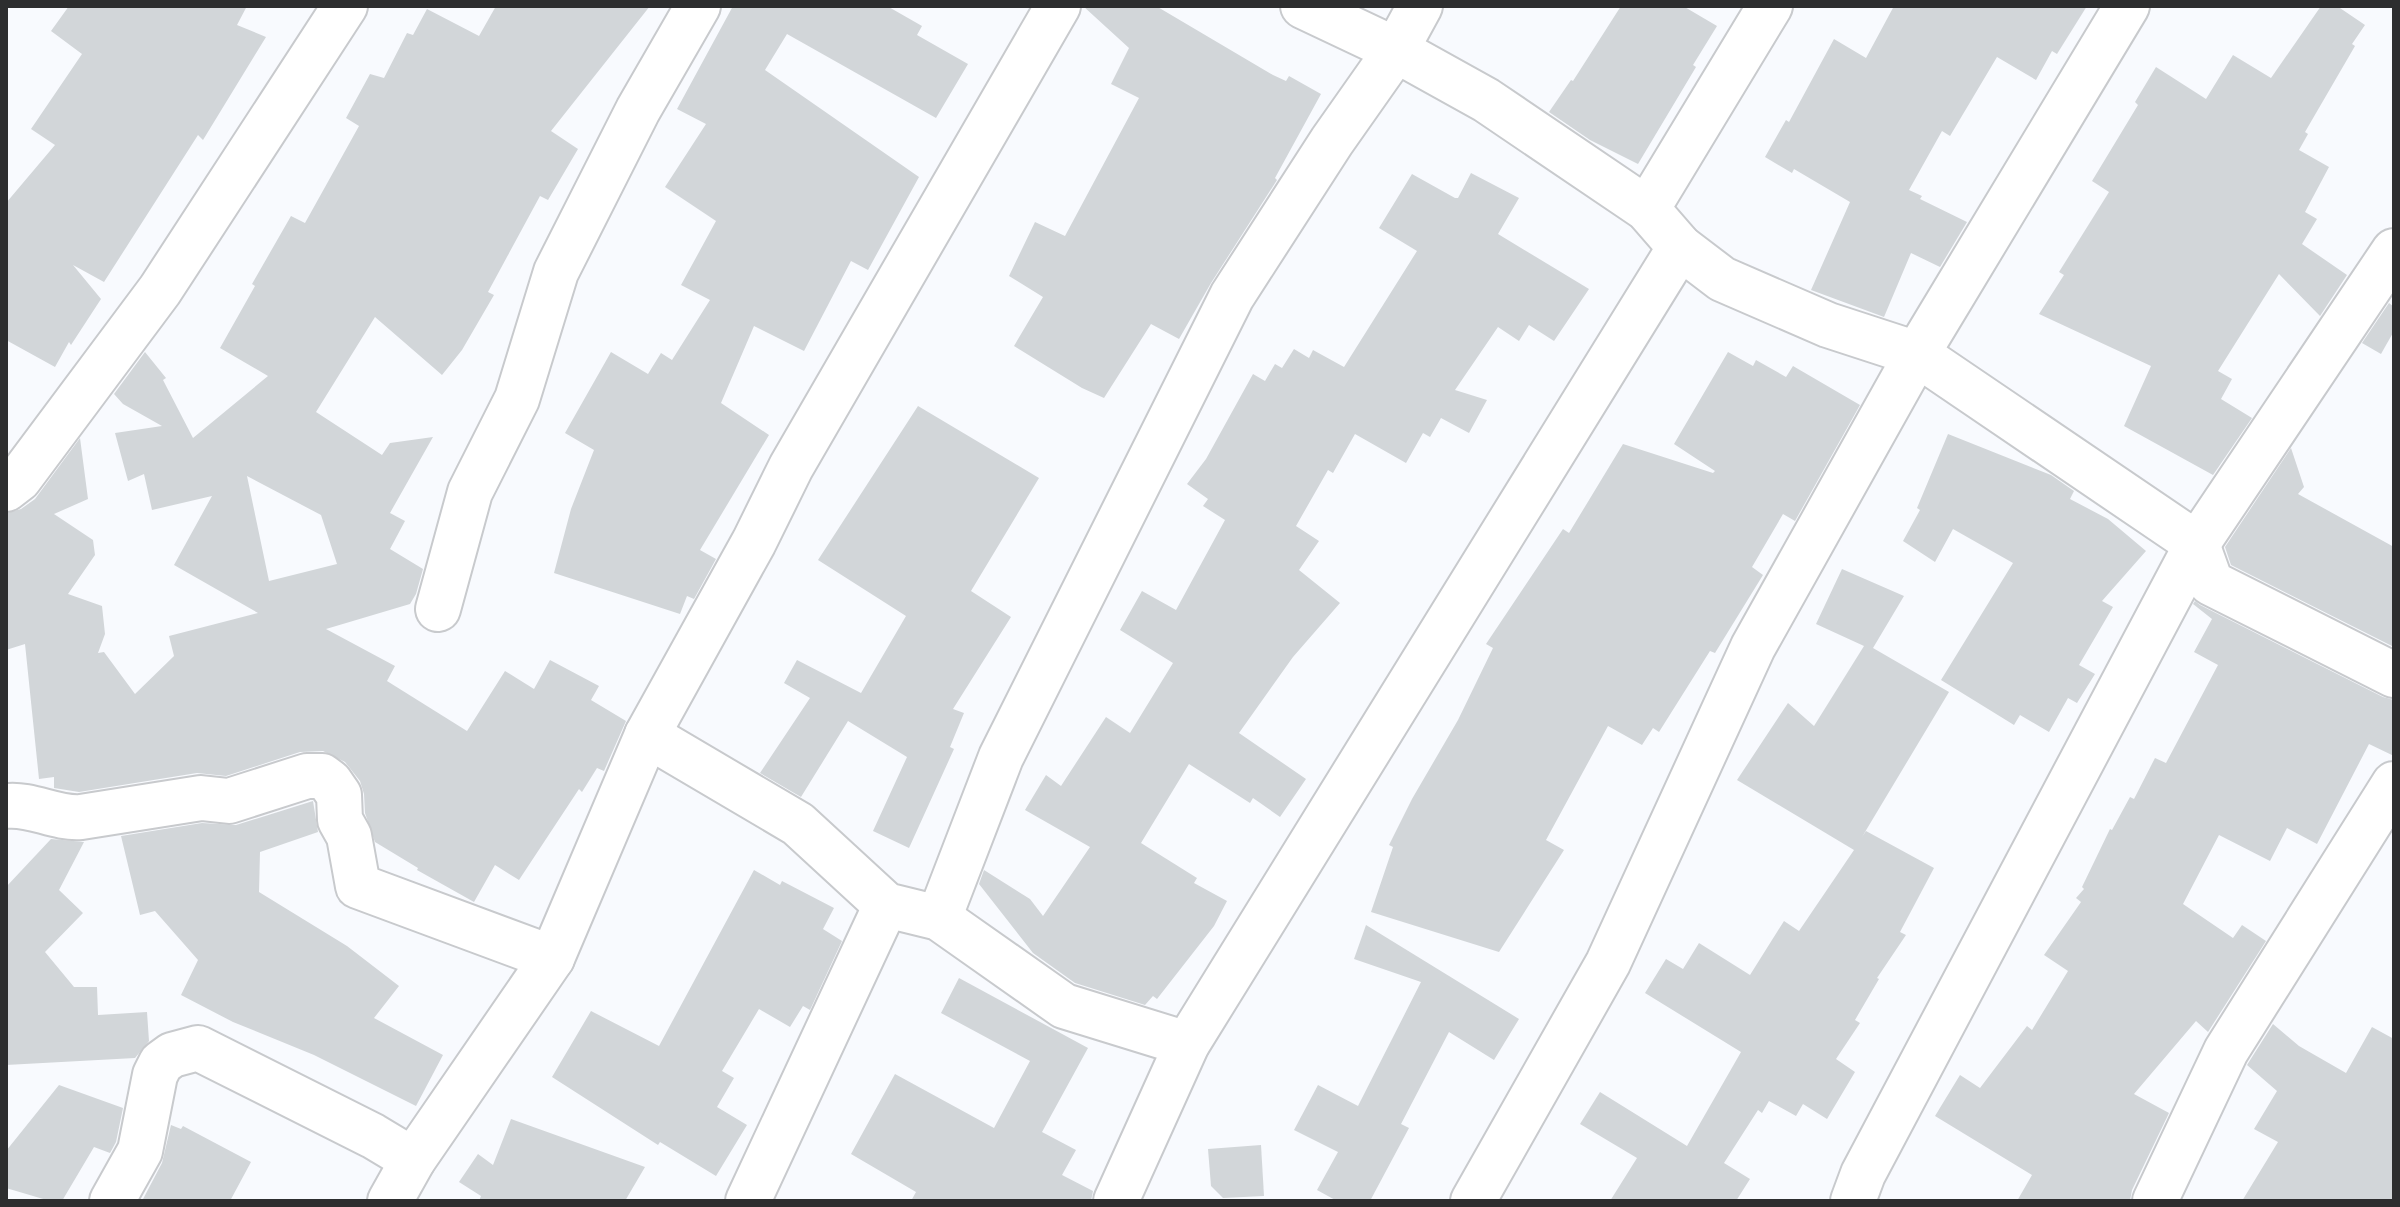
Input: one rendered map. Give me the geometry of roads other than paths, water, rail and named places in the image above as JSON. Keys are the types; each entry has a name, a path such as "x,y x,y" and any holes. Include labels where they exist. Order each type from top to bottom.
{"street":[{"path":"6,489 19,479 160,290 345,6"},
{"path":"438,609 470,492 517,399 556,272 638,110 698,6"},
{"path":"390,1201 413,1160 552,958 647,735 754,542 791,467 1058,6"},
{"path":"1303,6 1396,50 1486,100 1647,209 1680,247 1722,279 1828,325 1917,354 2197,544 2211,583 2394,675"},
{"path":"939,918 1001,757 1232,296 1332,141 1396,50 1420,6"},
{"path":"1647,209 1770,6"},
{"path":"1473,1201 1608,963 1753,647 1917,354 2127,6"},
{"path":"1116,1201 1187,1044 1680,247"},
{"path":"1853,1201 1870,1161 2197,544 2394,251"},
{"path":"647,735 798,824 886,905 939,918 1064,1006 1187,1044"},
{"path":"6,806 16,805 65,819 201,798 229,801 307,776 322,776 339,795 340,820 349,836 358,886 552,958"},
{"path":"2155,1201 2226,1051 2394,784"},
{"path":"748,1201 886,905"},
{"path":"112,1201 140,1151 155,1075 161,1063 172,1055 198,1048 373,1136 413,1160"}]}
